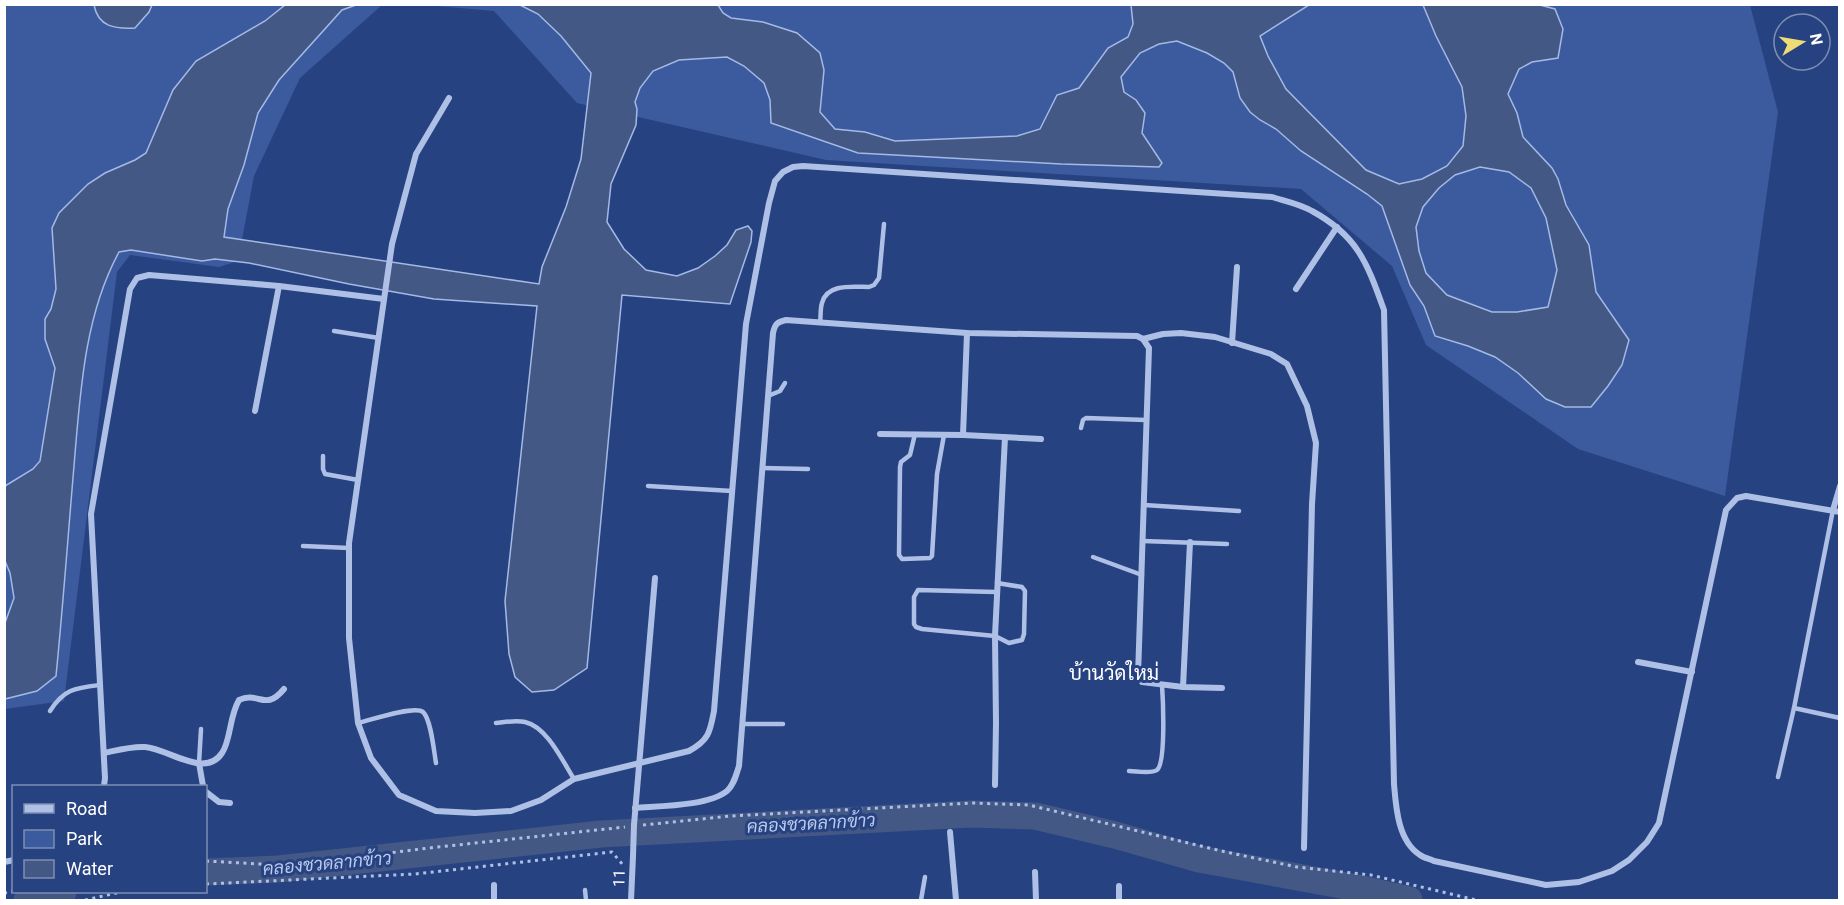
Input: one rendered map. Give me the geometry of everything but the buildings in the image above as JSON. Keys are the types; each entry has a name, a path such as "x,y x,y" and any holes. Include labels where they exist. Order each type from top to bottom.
{"street":[{"path":"449,98 416,154 392,243 349,548 349,638 358,723 371,758 399,795 436,811 475,813 511,811 541,800 573,779 690,751 700,745 710,734 714,711 746,324 775,181 783,172 793,167 1272,197 1310,210 1337,227 1359,250 1369,269 1384,310 1394,784 1397,815 1411,847 1420,855 1447,865 1546,885 1579,882 1612,871 1629,860 1647,842 1659,823 1726,510 1737,498 1746,496 1836,511 1839,486"},
{"path":"1296,289 1337,227"},
{"path":"1232,343 1237,267"},
{"path":"104,785 91,514 130,289 136,278 149,275 385,295"},
{"path":"255,411 279,286"},
{"path":"635,808 710,801 727,791 734,782 739,766 772,333 778,321 967,333 1137,336 1143,339 1149,348 1138,676 1142,682 1162,685 1222,688"},
{"path":"963,435 967,333"},
{"path":"1143,339 1163,334 1181,333 1215,337 1271,354 1287,364 1307,406 1316,443 1312,504 1304,848"},
{"path":"880,434 1041,439"},
{"path":"995,785 996,592 1005,437"},
{"path":"1183,687 1190,542"},
{"name":"11","path":"631,900 638,763 655,578"},
{"path":"1638,662 1692,672"},
{"path":"104,753 144,747 165,751 199,764 209,763 217,760 225,750 231,717 239,700 245,698 268,701 276,698 284,688"},
{"path":"199,764 203,785"},
{"path":"207,793 219,802 230,803"},
{"path":"950,832 956,900"},
{"path":"1035,872 1036,900"},
{"path":"494,885 494,900"},
{"path":"1119,886 1119,900"}],"lane":[{"path":"820,323 822,302 827,292 837,288 869,287 879,278 884,224"},
{"path":"334,331 379,338"},
{"path":"768,396 780,391 785,383"},
{"path":"1081,428 1086,418 1146,420"},
{"path":"915,434 910,455 901,462 900,467 899,555 902,559 907,560 932,556 937,474 944,435"},
{"path":"323,456 325,474 358,480"},
{"path":"762,468 808,469"},
{"path":"648,486 732,491"},
{"path":"1144,505 1239,511"},
{"path":"1778,777 1836,511"},
{"path":"1143,541 1227,544"},
{"path":"303,546 349,548"},
{"path":"1093,557 1142,575"},
{"path":"996,592 918,590 914,597 914,624 922,629 995,636 1009,643 1022,640 1025,591 1022,586 997,583"},
{"path":"50,711 60,697 66,693 76,688 100,685"},
{"path":"1129,771 1155,771 1159,768 1163,755 1162,685"},
{"path":"1794,708 1839,718"},
{"path":"358,723 411,710 420,710 425,713 429,724 436,763"},
{"path":"496,723 517,721 534,725 544,732 573,779"},
{"path":"743,724 783,724"},
{"path":"199,764 201,729"},
{"path":"921,900 925,877"},
{"path":"585,890 586,900"}],"path":[{"path":"636,825 731,816 972,803 1029,805 1226,852 1298,867 1371,875 1476,900"},
{"path":"207,861 277,865 316,862 626,827"},
{"path":"207,884 415,874 612,852 633,875"},
{"path":"85,900 113,893"}],"green space":[{"path":"4,5 382,5 300,78 254,176 238,261 219,267 130,255 117,272 64,701 5,709"},
{"path":"425,5 1750,5 1778,112 1725,496 1578,449 1426,345 1392,266 1301,189 826,160 577,103 494,11"}],"water":[{"path":"94,4 152,5 135,28 128,28 114,27 103,22"},
{"path":"1536,4 1555,9 1563,29 1558,58 1532,62 1519,69 1508,94 1517,113 1523,137 1552,168 1566,205 1589,245 1596,292 1629,340 1622,365 1591,407 1565,407 1546,399 1518,373 1495,357 1435,336 1424,306 1410,285 1382,206 1301,151 1276,129 1250,112 1240,98 1233,72 1224,63 1207,53 1177,41 1159,44 1140,53 1121,77 1124,92 1136,100 1145,113 1142,133 1162,163 1159,167 858,153 771,123 770,100 764,83 744,66 727,57 679,60 653,71 640,88 635,102 636,125 611,184 607,222 624,249 646,270 677,276 698,268 715,256 727,245 736,230 748,226 752,231 751,242 730,304 622,295 587,668 554,690 532,692 515,677 509,654 505,601 537,306 434,299 249,263 215,259 202,261 131,250 119,252 107,277 98,302 86,356 56,676 37,691 5,699 5,623 14,598 10,573 5,561 5,486 33,469 40,461 55,368 45,339 45,319 51,309 56,289 52,228 59,213 88,184 146,153 173,90 196,61 265,21 285,5 356,5 342,10 279,80 258,113 244,165 228,209 224,237 539,284 542,267 566,207 581,159 591,73 561,36 538,14 520,5 718,5 723,13 731,18 763,22 797,33 820,53 824,70 820,112 835,129 865,132 895,141 1017,136 1040,129 1057,95 1079,88 1108,48 1128,37 1133,24 1131,5 1309,5 1260,36 1268,56 1286,89 1366,170 1399,184 1422,179 1447,166 1463,146 1466,116 1462,87 1423,5","holes":["1480,167 1509,172 1531,188 1546,218 1557,270 1548,307 1517,312 1492,312 1447,295 1426,273 1419,251 1416,227 1423,207 1439,188 1455,175"]}],"waterway":[{"name":"คลองชวดลากข้าว","path":"207,872 278,869 601,834 971,814 1035,816 1115,835 1199,859 1357,888 1409,900"},
{"name":"คลองชวดลากข้าว","path":"27,900 58,893"}],"district":[{"name":"บ้านวัดใหม่","path":"1114,673"}]}
